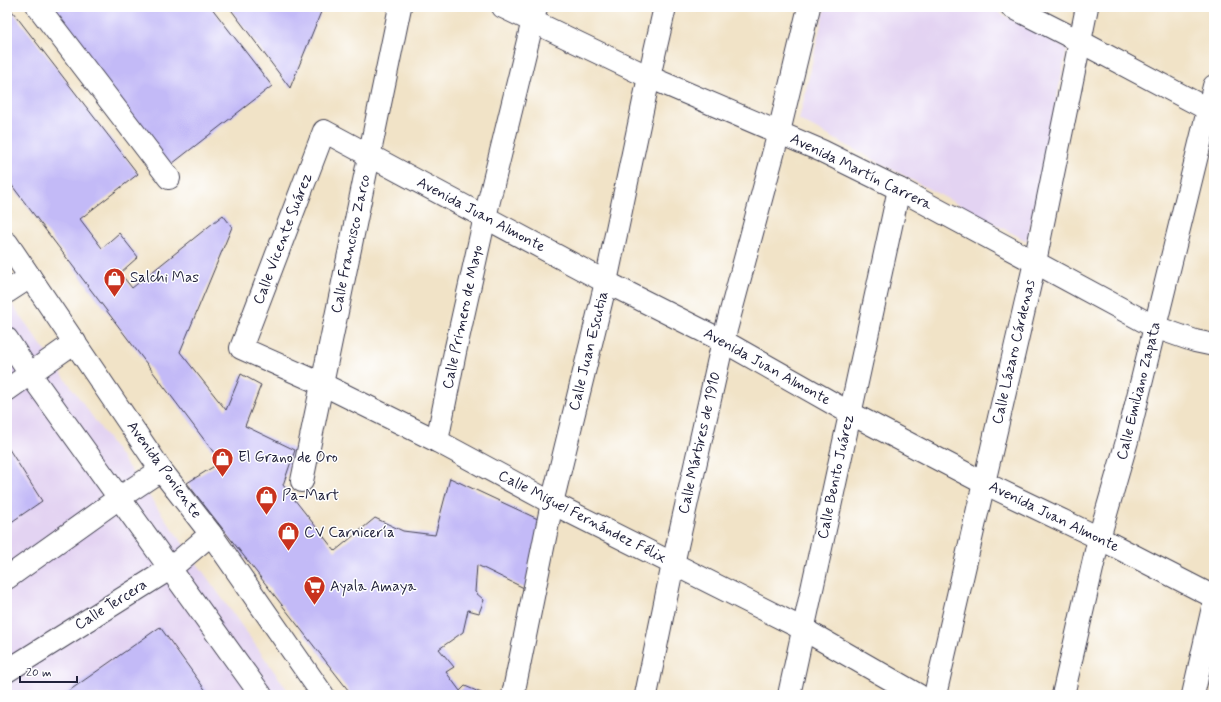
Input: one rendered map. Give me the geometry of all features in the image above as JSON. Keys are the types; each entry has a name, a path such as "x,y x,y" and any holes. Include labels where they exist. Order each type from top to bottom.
{"street":[{"path":"38,7 169,178"},
{"name":"Calle Francisco Zarco","path":"302,481 400,7"},
{"name":"Avenida Martín Carrera","path":"503,7 535,15 649,77 822,151 899,189 1155,326 1194,341 1214,345"},
{"name":"Calle Juan Escutia","path":"513,695 552,503 606,282 665,7"},
{"name":"Calle Mártires de 1910","path":"646,695 673,564 723,341 779,132 809,7"},
{"path":"1012,7 1209,110"},
{"name":"Calle Lázaro Cárdenas","path":"935,695 1035,262 1087,7"},
{"name":"Calle Primero de Mayo","path":"437,441 485,217 535,15"},
{"name":"Calle Emiliano Zapata","path":"1063,695 1099,538 1127,441 1214,86"},
{"name":"Avenida Juan Almonte","path":"324,130 606,282 723,341 850,413 984,483 1099,538 1214,597"},
{"name":"Calle Vicente Suárez","path":"241,348 324,130"},
{"name":"Calle Benito Juárez","path":"789,695 899,189"},
{"name":"Avenida Poniente","path":"7,244 161,470 211,534 323,695"},
{"path":"7,292 30,277"},
{"path":"7,339 30,374 261,695"},
{"path":"7,390 75,342"},
{"name":"Calle Miguel Fernández Félix","path":"241,348 322,384 437,441 552,503 803,629 918,695"},
{"path":"7,578 161,470"},
{"name":"Calle Tercera","path":"7,671 171,568 211,534"},
{"path":"1193,695 1214,603"}],"shaded area":[{"path":"825,7 989,7 1067,49 1027,241 799,120"},
{"path":"7,297 291,695 7,695"}],"building":[{"path":"7,7 9,7 138,174 80,219 102,248 119,233 138,257 120,273 132,288 223,215 232,227 180,352 226,410 241,374 261,385 245,426 295,450 283,485 335,551 375,518 403,531 435,535 450,478 540,520 526,589 477,565 475,592 484,600 479,613 468,610 463,632 439,649 454,667 446,672 460,691 465,686 486,695 352,695 187,483 221,462 7,179"},
{"path":"30,7 211,7 272,86 159,174"},
{"path":"229,7 323,7 290,88"},
{"path":"7,446 42,501 7,525"},
{"path":"160,627 209,695 63,695"}],"place":[{"name":"Salchi Mas","path":"114,298"},
{"name":"El Grano de Oro","path":"223,478"},
{"name":"Pa-Mart","path":"266,516"},
{"name":"CV Carnicería","path":"288,552"},
{"name":"Ayala Amaya","path":"314,606"}]}
